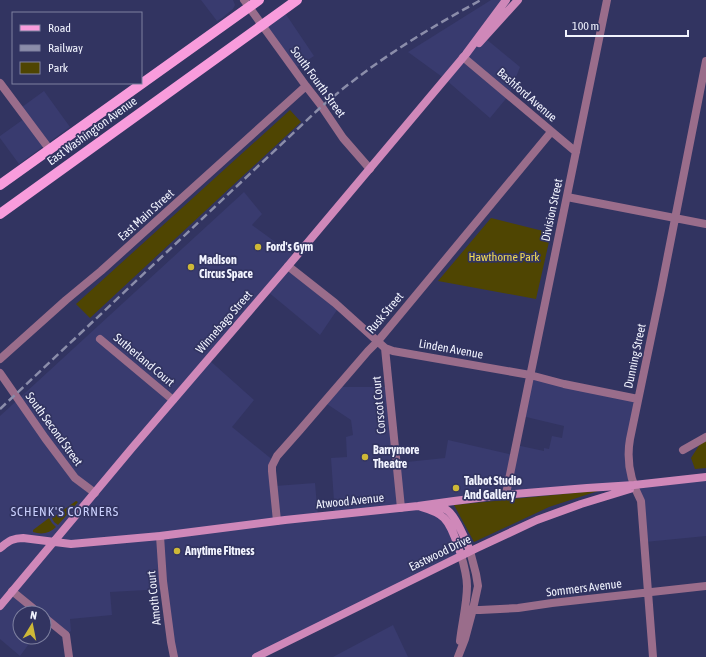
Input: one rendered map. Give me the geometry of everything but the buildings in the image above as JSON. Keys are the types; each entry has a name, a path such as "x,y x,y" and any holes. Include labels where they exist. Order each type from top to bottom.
{"main road":[{"name":"East Washington Avenue","path":"142,81 246,4 259,0"},
{"name":"East Washington Avenue","path":"0,214 296,0"},
{"name":"East Washington Avenue","path":"0,185 139,84"}],"street":[{"name":"Winnebago Street","path":"0,606 370,169 465,55 506,0"},
{"name":"Winnebago Street","path":"465,55 476,46 518,0"},
{"name":"Division Street","path":"506,494 607,0"},
{"name":"South Fourth Street","path":"246,4 320,104 343,138 370,169"},
{"name":"Bashford Avenue","path":"465,55 551,132 576,152"},
{"name":"Dunning Street","path":"653,657 641,501 629,466 629,444 706,61"},
{"path":"0,83 3,92 50,150"},
{"name":"East Main Street","path":"0,359 66,300 102,272 306,86"},
{"name":"Rusk Street","path":"277,521 272,471 274,461 362,357 378,341 551,132"},
{"path":"567,197 706,224"},
{"name":"Linden Avenue","path":"288,266 335,303 386,348 393,351 530,375 638,400"},
{"name":"Sutherland Court","path":"100,339 173,400"},
{"name":"Corscot Court","path":"386,348 401,508"},
{"name":"South Second Street","path":"0,374 75,478 95,493"},
{"path":"684,450 706,437"},
{"name":"Atwood Avenue","path":"0,548 16,538 71,544 160,536 277,521 427,505 506,494 636,486 706,477"},
{"name":"Eastwood Drive","path":"256,657 470,551 537,520 636,486"},
{"path":"427,505 443,508 451,513 470,551 478,581 473,609 465,639 459,654"},
{"path":"418,506 435,512 444,518 453,533 461,556 467,579 467,593 459,654"},
{"name":"Amoth Court","path":"160,536 163,581 174,657"},
{"name":"Sommers Avenue","path":"465,609 518,608 706,586"},
{"path":"12,591 29,605"},
{"path":"52,624 66,635 69,657"}],"shaded area":[{"path":"201,0 233,0 235,5 233,9 217,21"},
{"path":"491,0 506,0 480,34 520,67 509,95 490,118 445,79 408,52"},
{"path":"283,10 314,56 294,69 262,25"},
{"path":"44,91 70,127 19,164 0,136 28,116 22,107"},
{"path":"244,192 262,214 252,225 296,257 289,265 339,307 320,335 267,291 208,359 254,400 232,427 274,461 275,486 315,483 318,517 335,515 331,458 347,457 346,437 353,435 351,420 324,402 336,387 389,387 397,463 445,458 448,440 513,455 516,445 544,451 544,448 549,449 552,436 562,438 564,426 522,416 530,375 638,399 629,444 634,485 419,506 441,515 461,555 256,657 174,657 164,589 110,592 112,615 70,619 71,631 66,635 52,624 52,605 12,605 12,645 28,645 20,656 0,639 0,416"},
{"path":"706,477 706,536 645,542 636,492 640,485"},
{"path":"393,625 408,657 333,657"}],"green space":[{"path":"290,110 301,122 90,318 76,304"},
{"name":"Hawthorne Park","path":"491,218 551,233 536,299 438,281"},
{"path":"706,440 706,468 695,469 691,458 700,444"},
{"path":"598,491 549,507 474,542 454,505"},
{"path":"76,501 78,502 58,525 54,522 52,518"},
{"path":"49,518 56,527 54,529 43,533 33,532 33,530"}],"railway":[{"path":"0,409 322,106 345,87 399,48 481,0"}],"place":[{"name":"Ford's Gym","path":"258,247"},
{"name":"Madison Circus Space","path":"191,267"},
{"name":"Barrymore Theatre","path":"365,457"},
{"name":"Talbot Studio And Gallery","path":"456,488"},
{"name":"Anytime Fitness","path":"177,551"}],"district":[{"name":"SCHENK'S CORNERS","path":"65,511"}]}
